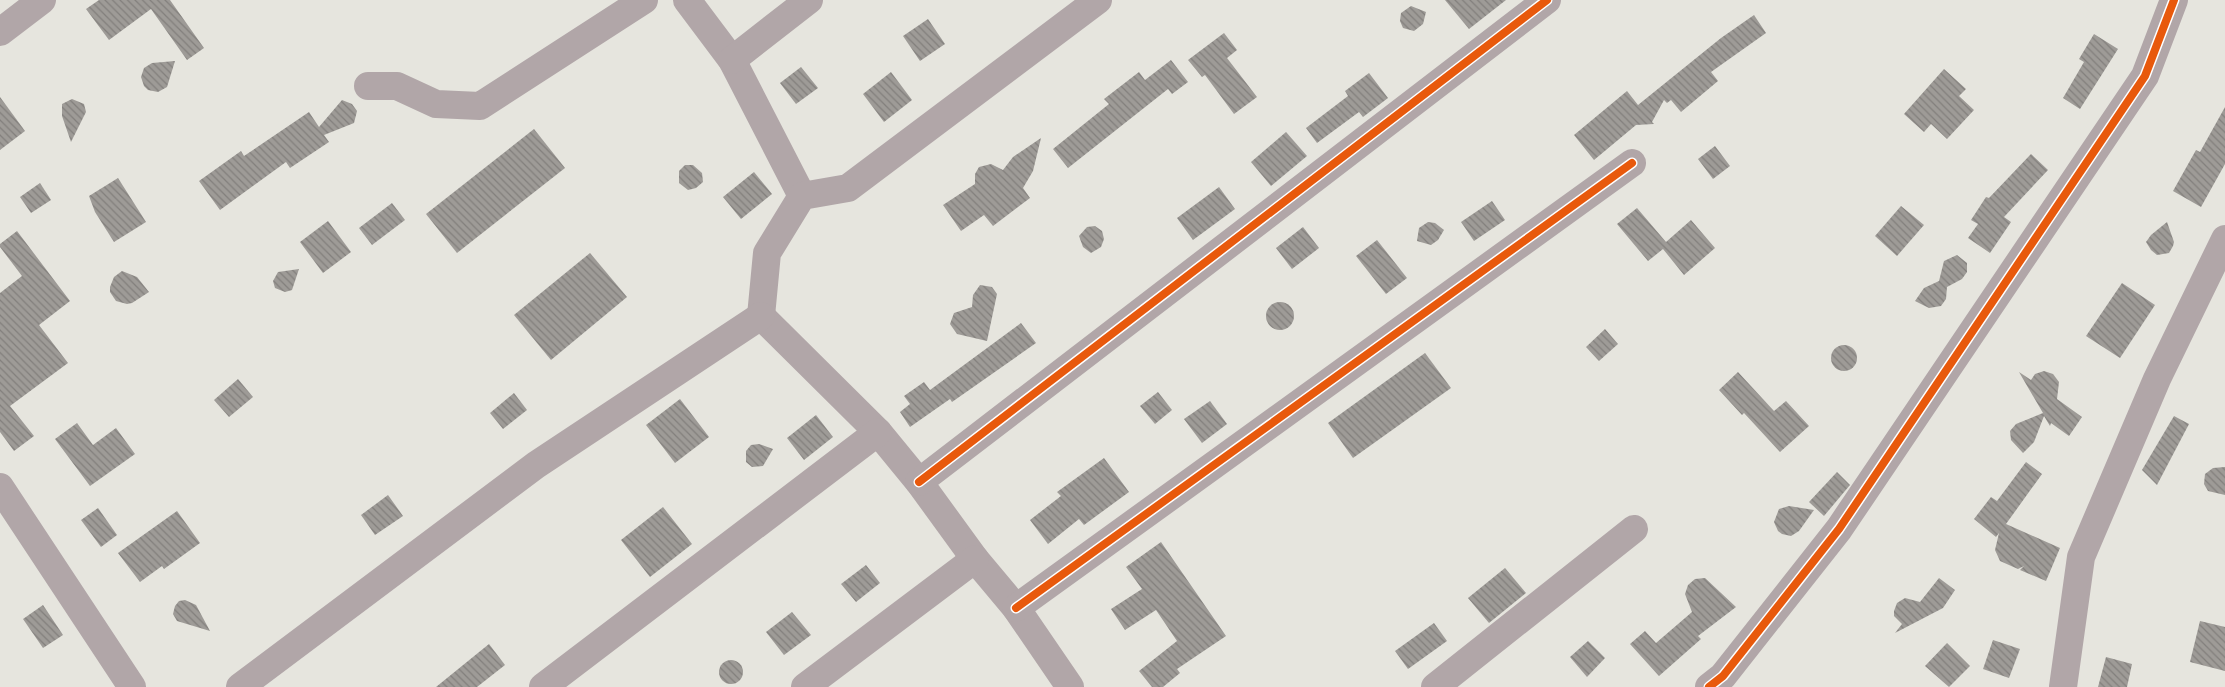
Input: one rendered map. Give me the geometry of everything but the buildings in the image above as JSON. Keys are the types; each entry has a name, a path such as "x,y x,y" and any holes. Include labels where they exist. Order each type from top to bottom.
{"street":[{"path":"0,32 42,0"},
{"path":"368,86 396,86 436,104 480,106 644,0"},
{"path":"687,0 732,60 802,196"},
{"path":"732,60 809,0"},
{"path":"761,316 767,253 802,196 848,188 1098,0"},
{"path":"919,482 1547,0"},
{"path":"1708,687 1723,676 1838,529 1930,395 2145,76 2174,0"},
{"path":"1016,608 1632,163"},
{"path":"2063,687 2081,557 2157,379 2225,239"},
{"path":"761,316 878,432 919,482 975,559 1016,608 1070,687"},
{"path":"240,687 536,465 761,316"},
{"path":"544,687 878,432"},
{"path":"0,487 132,687"},
{"path":"1434,687 1634,529"},
{"path":"805,687 975,559"}],"cycle path":[{"path":"919,482 1547,0"},
{"path":"1709,687 1723,676 1839,529 2145,76 2174,0"},
{"path":"1016,608 1632,163"}]}
